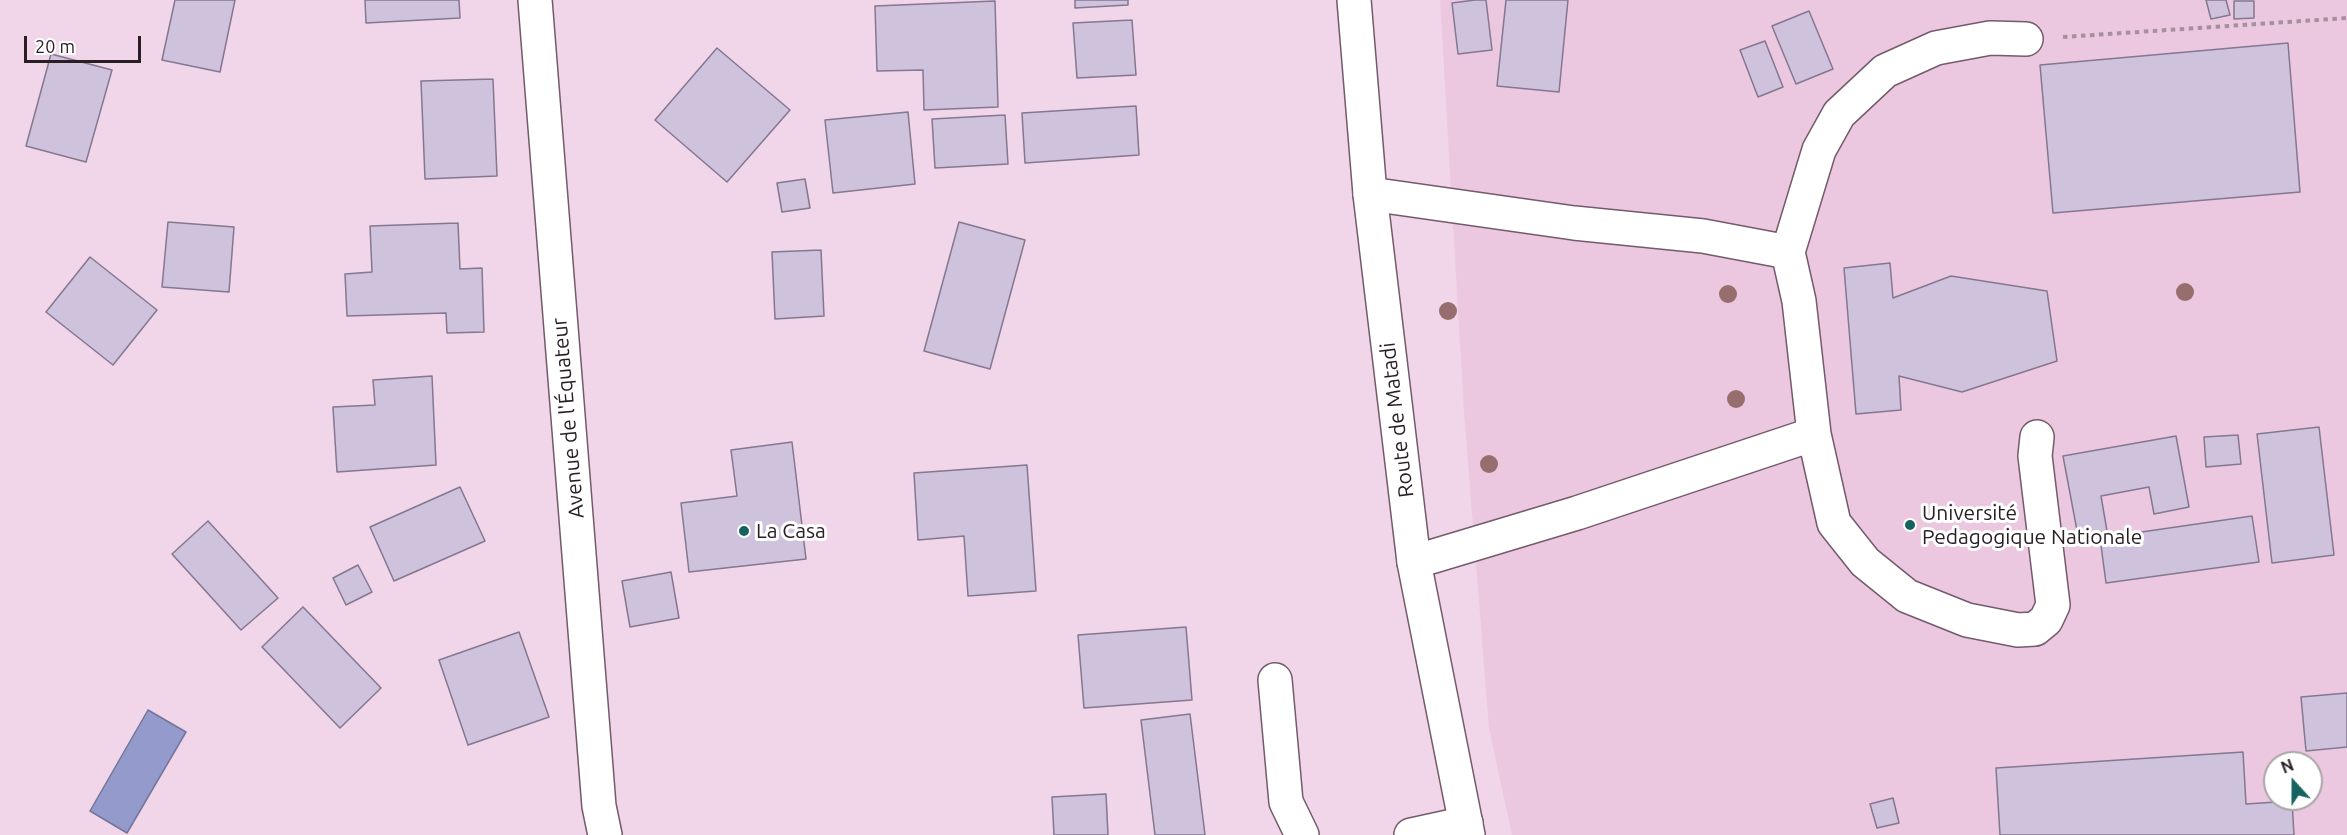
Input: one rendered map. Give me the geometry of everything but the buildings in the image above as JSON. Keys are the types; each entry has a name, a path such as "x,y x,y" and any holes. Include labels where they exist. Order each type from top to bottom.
{"street":[{"name":"Avenue de l'Équateur","path":"535,0 599,806 605,835"},
{"name":"Route de Matadi","path":"1354,0 1370,194 1414,562 1467,829"},
{"path":"2026,39 1990,38 1936,48 1885,71 1839,114 1819,150 1788,252 1799,301 1814,434 1834,523 1865,562 1907,596 1967,620 2018,630 2035,629 2046,620 2053,604 2035,456 2037,437"},
{"path":"1370,194 1574,223 1703,236 1788,252"},
{"path":"1414,562 1576,513 1814,434"},
{"path":"1275,680 1286,802 1302,835"},
{"path":"1411,835 1467,829"}],"path":[{"path":"2026,39 2347,18"}],"shaded area":[{"name":"Université Pedagogique Nationale","path":"1440,0 2347,0 2347,835 1512,835 1489,728 1464,412"}],"water":[{"path":"148,710 186,732 127,833 90,811"}],"place":[{"name":"Université Pedagogique Nationale","path":"1910,525"},
{"name":"La Casa","path":"744,531"}]}
